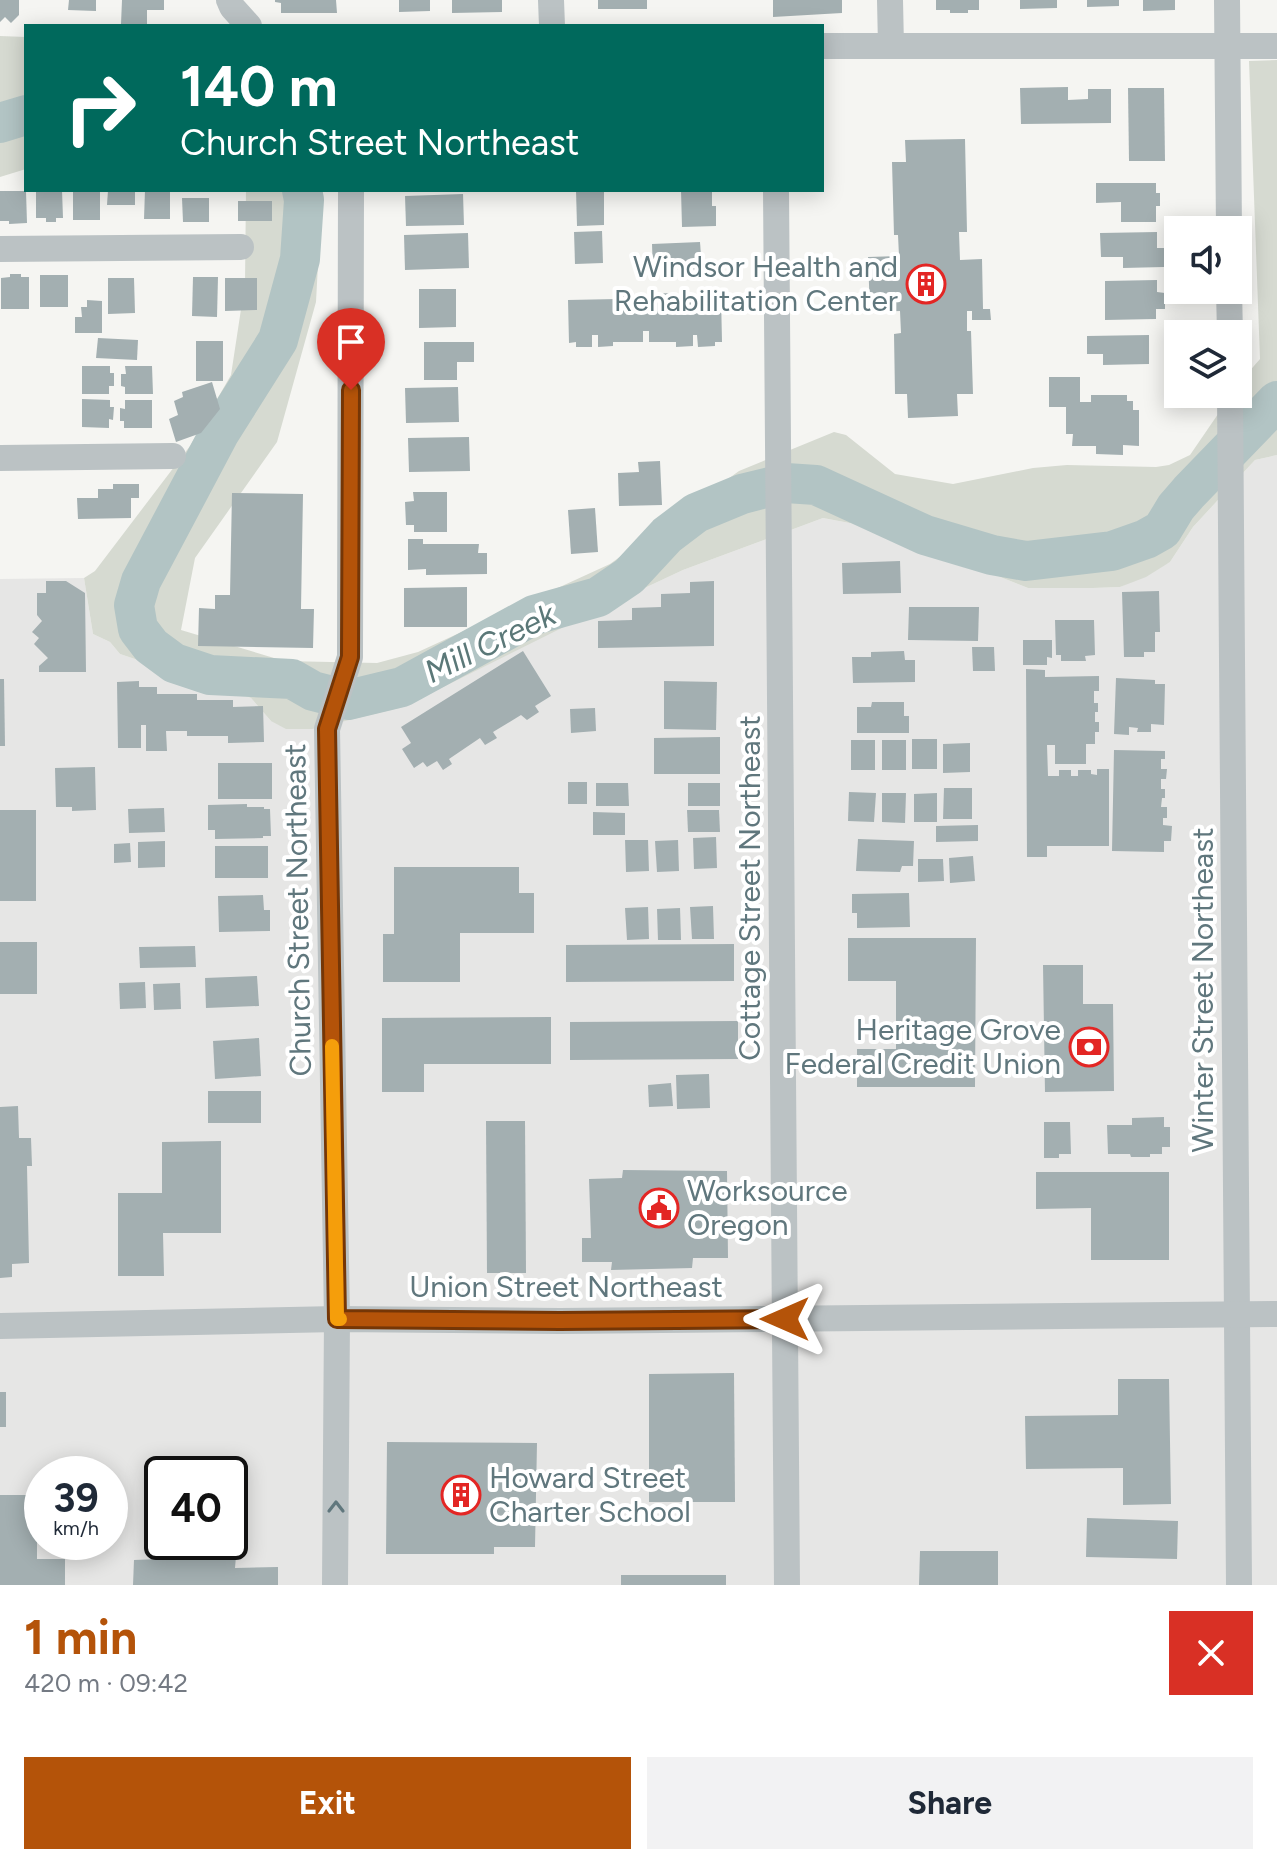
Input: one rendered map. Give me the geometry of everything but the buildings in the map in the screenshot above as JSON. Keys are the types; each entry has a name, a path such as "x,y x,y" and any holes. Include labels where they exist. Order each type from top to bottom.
{"street":[{"path":"229,0 247,24"},
{"path":"551,0 552,24"},
{"path":"890,0 891,46"},
{"path":"1227,0 1229,216"},
{"path":"824,46 1277,46"},
{"name":"Church Street Northeast","path":"335,1585 337,1319 327,729 350,657 351,192"},
{"name":"Cottage Street Northeast","path":"776,192 787,1585"},
{"path":"0,249 241,247"},
{"name":"Winter Street Northeast","path":"1230,408 1239,1585"},
{"path":"0,458 173,456"},
{"name":"Union Street Northeast","path":"0,1326 337,1319 560,1321 1277,1314"}],"shaded area":[{"path":"0,36 24,37 24,170 0,177"},
{"path":"1277,60 1277,455 1255,460 1193,527 1170,562 1146,577 1120,587 1028,588 958,558 860,525 823,518 683,570 403,707 312,729 286,729 271,721 251,698 120,654 110,642 93,634 84,578 95,571 190,446 231,375 245,283 246,192 322,192 316,302 277,442 195,558 181,630 284,661 377,663 418,652 610,564 739,471 834,432 846,435 895,474 953,484 1033,468 1067,465 1169,465 1190,455 1222,408 1252,408 1252,368 1260,359 1249,61"},
{"path":"1277,455 1277,1585 0,1585 0,579 84,578 93,634 110,642 120,654 251,698 271,721 602,608 683,570 823,518 860,525 958,558 1028,588 1120,587 1170,562 1193,527 1255,460"}],"waterway":[{"name":"Mill Creek","path":"0,123 24,116"},
{"name":"Mill Creek","path":"302,192 300,259 278,340 220,432 141,581 134,605 138,629 151,646 174,663 210,675 292,679 313,691 348,700 402,687 534,615 598,597 629,576 667,535 696,513 742,494 786,483 816,485 925,535 992,555 1026,561 1112,551 1162,530 1189,492 1277,401"}],"slow traffic":[{"path":"332,1046 337,1319 340,1319"}],"place":[{"name":"Windsor Health and Rehabilitation Center","path":"926,284"},
{"name":"Heritage Grove Federal Credit Union","path":"1089,1047"},
{"name":"Worksource Oregon","path":"659,1208"},
{"name":"Howard Street Charter School","path":"461,1495"}],"route":[{"path":"351,390 350,657 327,729 337,1319 785,1319"}]}
